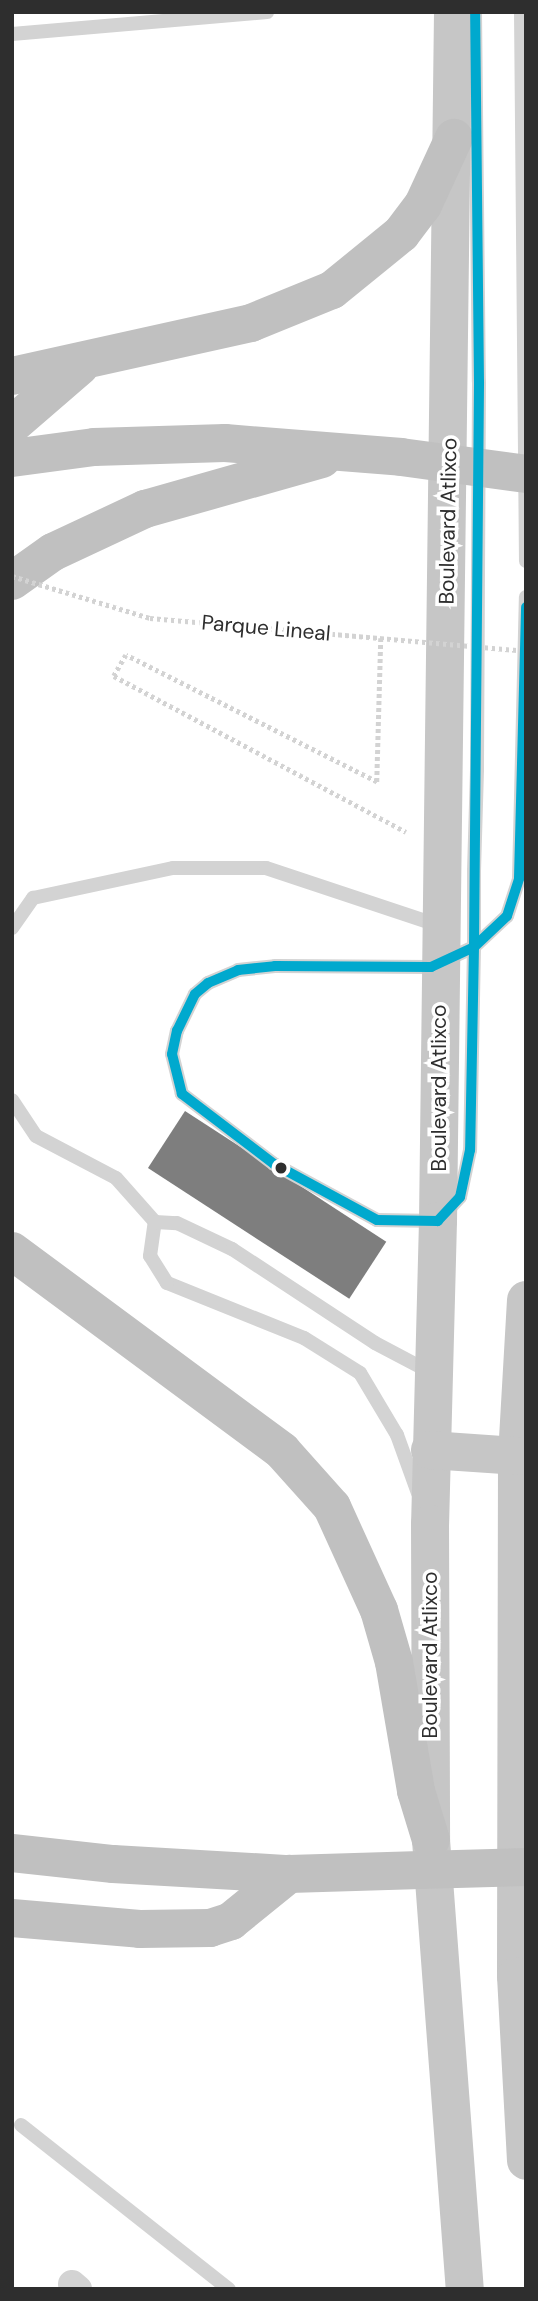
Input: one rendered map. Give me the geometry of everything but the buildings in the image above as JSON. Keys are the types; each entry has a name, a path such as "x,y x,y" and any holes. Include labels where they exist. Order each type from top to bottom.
{"highway":[{"path":"12,376 251,323 332,290 401,234 429,194 454,138"},
{"path":"15,447 62,378 90,359"},
{"path":"15,447 225,443 401,457 526,474"},
{"path":"12,582 54,552 145,509 344,452"},
{"path":"12,1251 282,1451 332,1507 379,1610 394,1662 416,1791 431,1840"},
{"path":"12,1853 113,1864 289,1874 526,1867"},
{"path":"12,1918 140,1929 210,1928 231,1921 289,1874"}],"main road":[{"name":"Boulevard Atlixco","path":"453,12 454,138 439,965 438,1221 430,1450 431,1840 465,2289"},
{"path":"526,1300 517,1456 521,1530 522,1789 516,1976 526,2161"},
{"path":"430,1450 517,1456"}],"lane":[{"path":"12,34 267,12"},
{"path":"475,12 479,409 474,947 470,1150 460,1196 438,1221 377,1220 274,1164 182,1094 172,1054 177,1031 195,994 208,983 238,970 275,966 414,969 439,965 474,947 507,916 518,890 526,597"},
{"path":"522,12 526,561"},
{"path":"12,928 33,898 173,868 266,868 440,926"},
{"path":"12,1100 36,1136 116,1178 155,1222 177,1223 233,1249 375,1343 433,1374"},
{"path":"155,1222 150,1256 167,1283 304,1338 360,1373 397,1435 430,1524"},
{"path":"21,2125 229,2289"}],"path":[{"name":"Parque Lineal","path":"12,576 150,618 526,651"},
{"path":"381,638 377,782 126,655 114,676 402,831 442,833"}],"transit line":[{"path":"474,947 479,382 475,12"},
{"path":"474,947 507,916 519,878 526,607"},
{"path":"474,947 470,1150 460,1197 438,1221 377,1220 274,1164 182,1094 172,1054 177,1031 195,994 208,983 238,970 275,966 431,967 474,947"}]}
